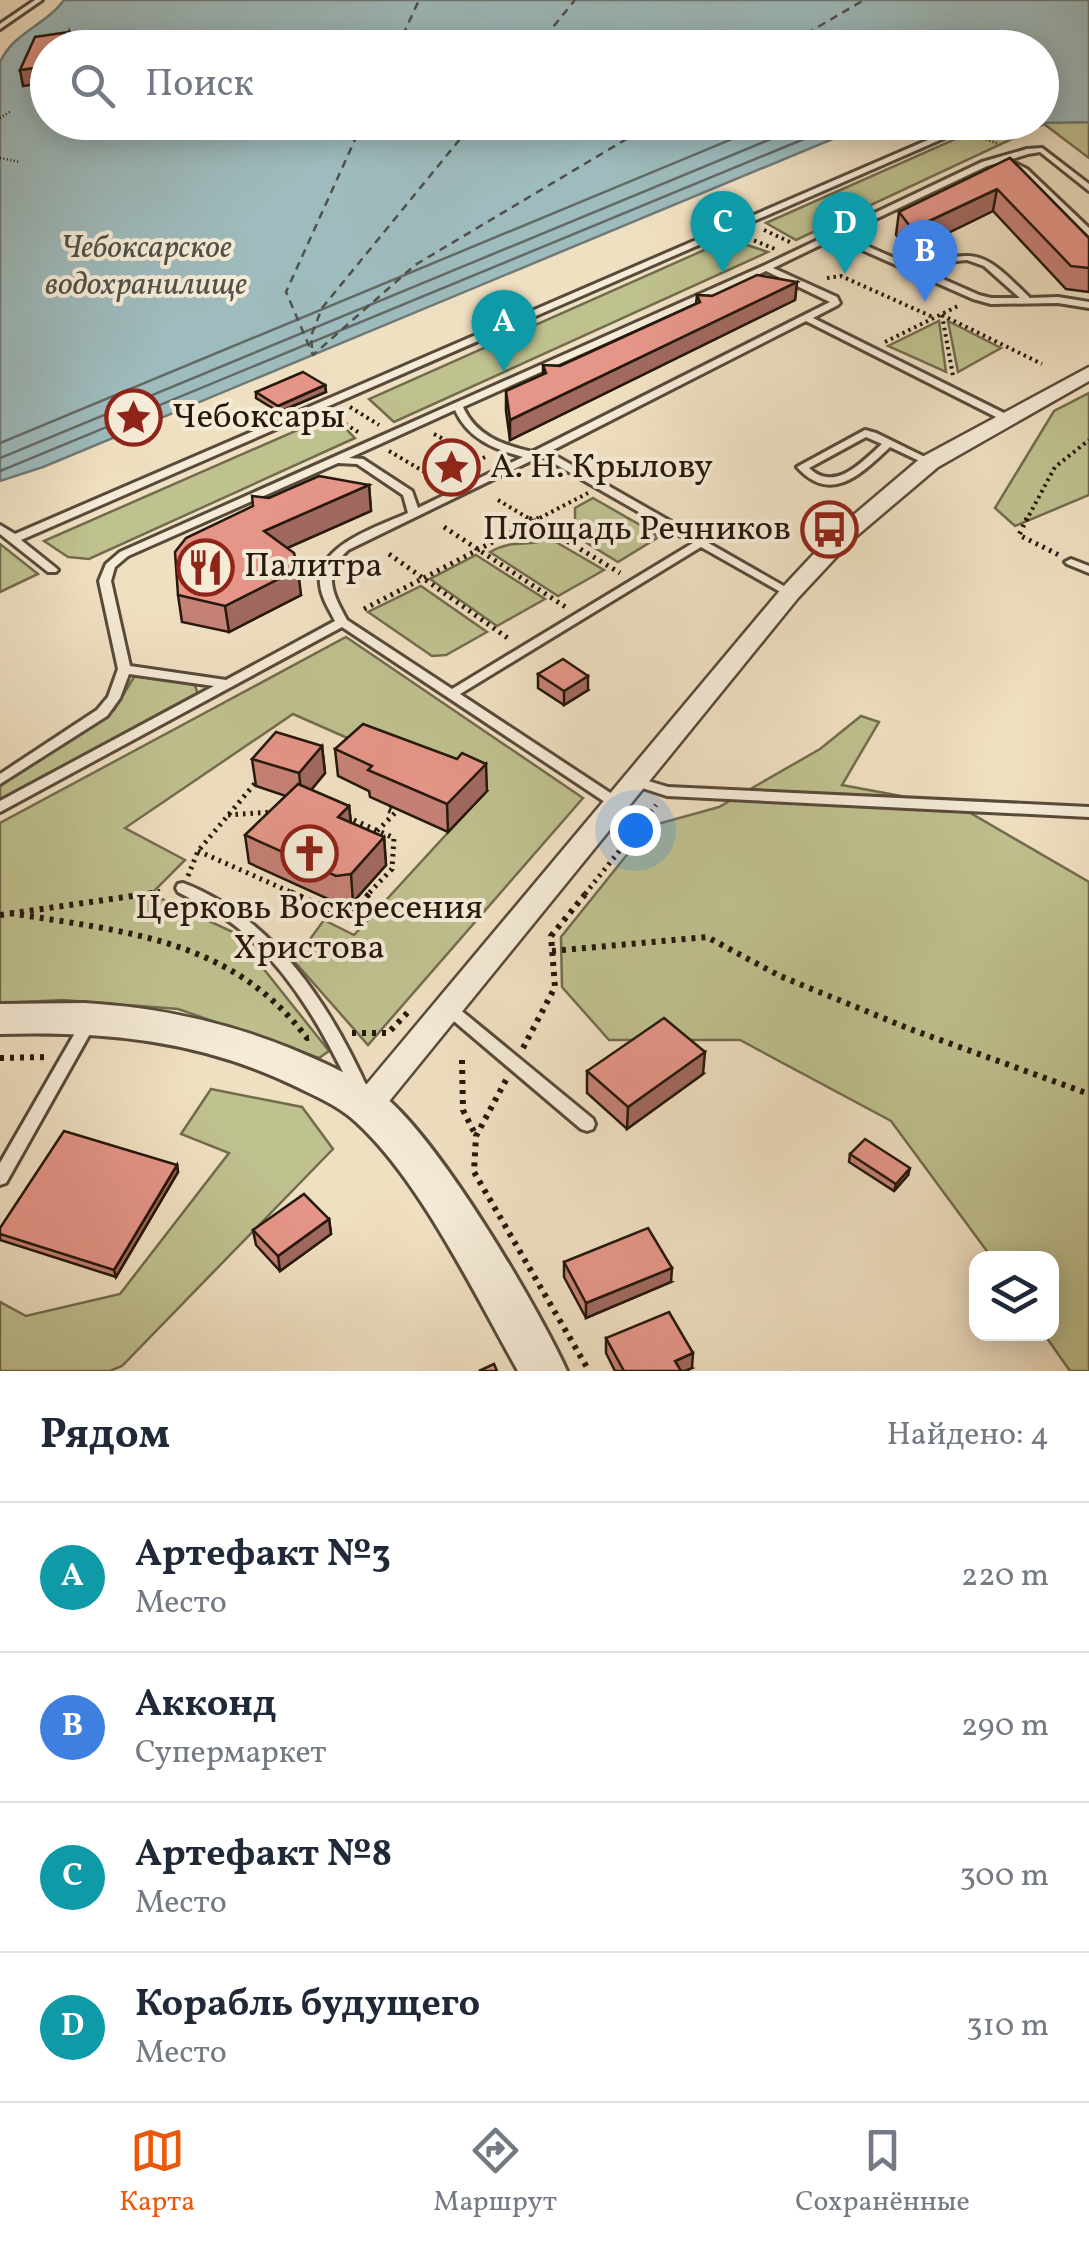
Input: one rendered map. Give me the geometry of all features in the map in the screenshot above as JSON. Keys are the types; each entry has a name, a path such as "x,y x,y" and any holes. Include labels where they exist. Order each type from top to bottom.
{"street":[{"path":"367,1106 790,593 845,534 930,462 1089,373"},
{"path":"0,1019 92,1016 162,1023 230,1040 297,1068 367,1106 411,1156 456,1222 543,1371"}],"lane":[{"path":"0,28 39,0"},
{"path":"13,538 936,140"},
{"path":"0,780 102,712 114,698 124,669 105,581 110,566 124,554 336,461 371,440 418,424 784,260 985,164 1021,152 1042,150 1089,188"},
{"path":"1006,160 1024,170 1089,232"},
{"path":"1071,216 1089,214"},
{"path":"835,236 976,297 1089,305"},
{"path":"919,272 956,255 970,254 1026,298"},
{"path":"616,803 342,622 330,601 324,574 329,560 344,548 835,303 834,299 766,268"},
{"path":"807,318 1006,418"},
{"path":"458,406 465,426 496,446 537,454 790,593"},
{"path":"889,443 846,480 822,480 802,467 858,434 872,434 930,462"},
{"path":"336,461 359,461 408,493 414,514"},
{"path":"0,528 52,570"},
{"path":"452,694 700,543"},
{"path":"1071,562 1089,570"},
{"path":"0,807 342,622"},
{"path":"124,669 228,684"},
{"path":"635,781 668,790 1089,812"},
{"path":"183,888 240,922 265,944 333,1033 367,1106"},
{"path":"448,1007 587,1124"},
{"path":"0,1178 92,1016"}],"path":[{"path":"0,118 12,111"},
{"path":"992,140 1021,152"},
{"path":"0,158 20,162"},
{"path":"784,260 825,278 842,276 935,318"},
{"path":"870,349 976,297"},
{"path":"942,315 1042,364"},
{"path":"942,315 954,376 945,387"},
{"path":"337,399 385,429"},
{"path":"318,407 423,471 464,451 418,424"},
{"path":"1071,562 1019,535 1047,479 1080,444 1089,440"},
{"path":"431,484 492,453"},
{"path":"452,457 467,466"},
{"path":"431,467 448,476"},
{"path":"364,609 601,486"},
{"path":"498,500 636,582"},
{"path":"444,527 579,616"},
{"path":"389,554 524,650"},
{"path":"0,915 183,888 198,851 267,770"},
{"path":"589,1371 474,1172 476,1136 555,987 550,936 668,790"},
{"path":"377,831 394,813 388,810 398,799"},
{"path":"228,815 286,810"},
{"path":"198,851 348,917 392,869 394,838 342,815"},
{"path":"10,913 134,934 231,968 274,998 307,1038 333,1033 388,1033"},
{"path":"552,951 707,937 780,976 877,1016 1089,1094"},
{"path":"0,1058 70,1056"},
{"path":"462,1060 463,1110 476,1136"}],"green space":[{"path":"1059,122 1089,122 1089,158 1059,135"},
{"path":"953,140 1010,140 796,240 766,223"},
{"path":"729,239 768,252 394,422 369,399"},
{"path":"939,321 946,372 888,346"},
{"path":"948,321 1001,348 958,372"},
{"path":"1089,393 1089,495 1015,526 995,508 1054,411"},
{"path":"318,421 346,429 355,438 89,559 68,557 44,541"},
{"path":"593,498 657,538 618,562 564,529 575,522 575,508"},
{"path":"549,538 604,570 558,596 490,552"},
{"path":"0,544 38,574 0,592"},
{"path":"476,555 545,599 497,626 430,579"},
{"path":"421,586 487,632 446,655 432,656 368,612"},
{"path":"346,637 583,798 368,1045 294,961 324,920 354,935 486,791 404,763 293,714 125,828 185,860 151,894 235,933 329,1051 319,1058 178,1009 63,1000 0,1003 0,823"},
{"path":"134,677 194,683 198,694 0,803 0,786 114,710"},
{"path":"861,716 879,722 842,785 960,807 1089,882 1089,1371 1070,1371 1049,1341 1059,1341 1059,1251 987,1251 891,1121 740,1040 609,1040 562,987 561,937 650,826 719,807 820,749"},
{"path":"211,1089 302,1107 333,1149 122,1366 110,1371 0,1371 0,1302 26,1316 120,1294 229,1153 181,1134"}],"water":[{"name":"Чебоксарское водохранилище","path":"64,0 1089,0 1089,122 1059,123 1059,30 30,30 30,140 830,140 43,467 0,481 0,62 13,43"}],"building":[{"path":"30,48 30,69 20,70"},
{"path":"1010,158 1089,238 1089,268 1071,266 997,189 912,229 899,212"},
{"path":"757,275 797,282 510,420 506,391 546,373 543,365 560,366 700,302 697,295 712,296"},
{"path":"303,372 325,385 278,406 256,392"},
{"path":"319,476 369,485 264,531 294,553 298,569 225,606 178,595 175,552 186,538 253,506 252,496 269,498"},
{"path":"563,659 588,676 564,691 538,674"},
{"path":"363,724 457,759 462,753 486,764 447,804 368,770 372,766 335,749"},
{"path":"276,732 322,746 299,773 252,759"},
{"path":"298,784 349,806 338,817 384,837 351,874 336,876 245,835"},
{"path":"664,1018 705,1052 628,1107 587,1071"},
{"path":"64,1131 177,1165 114,1270 0,1234 0,1228"},
{"path":"865,1139 910,1168 896,1184 850,1154"},
{"path":"304,1194 329,1219 278,1256 253,1230"},
{"path":"648,1228 672,1268 586,1303 564,1262"},
{"path":"669,1312 693,1353 675,1361 681,1371 624,1371 606,1338"},
{"path":"494,1364 497,1371 479,1371"}],"ferry route":[{"path":"405,30 419,0"},
{"path":"551,30 575,0"},
{"path":"813,30 864,0"},
{"path":"355,140 286,292 313,355 415,265 625,140"},
{"path":"312,348 311,336 322,308 459,140"}],"place":[{"name":"Артефакт №8","path":"723,273"},
{"name":"Корабль будущего","path":"845,274"},
{"name":"Акконд","path":"925,302"},
{"name":"Артефакт №3","path":"504,372"},
{"name":"Чебоксары","path":"133,418"},
{"name":"А. Н. Крылову","path":"451,468"},
{"name":"Площадь Речников","path":"830,530"},
{"name":"Палитра","path":"205,567"},
{"name":"Церковь Воскресения Христова","path":"309,853"}]}
